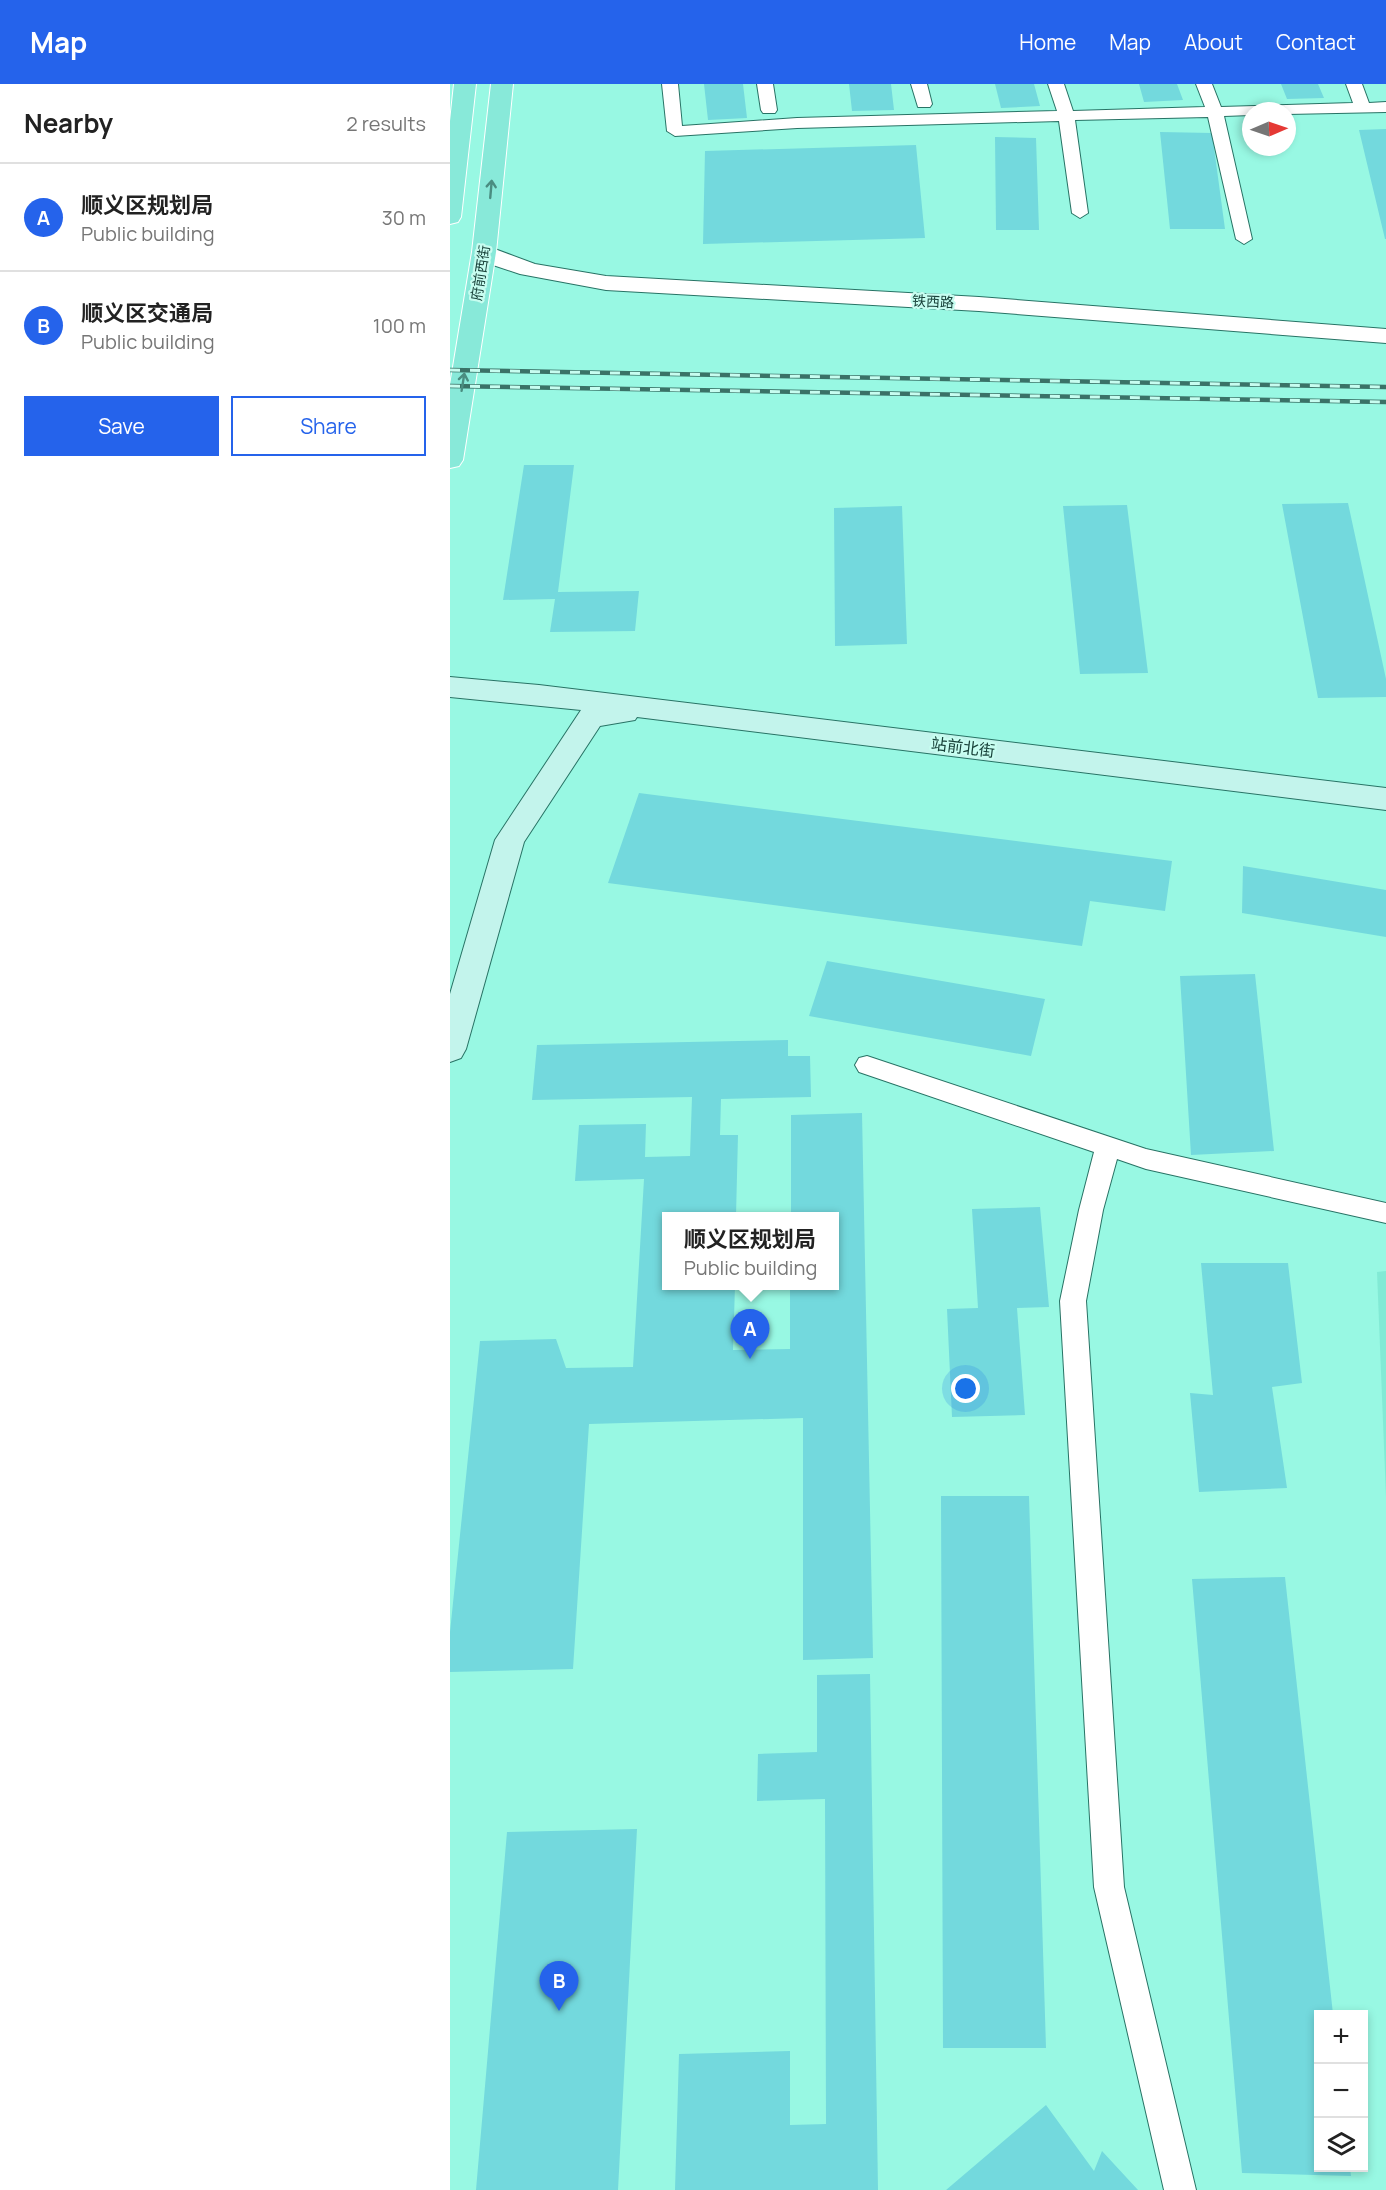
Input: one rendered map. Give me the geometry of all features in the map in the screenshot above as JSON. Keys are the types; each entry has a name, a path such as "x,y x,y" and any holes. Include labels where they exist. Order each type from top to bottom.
{"main road":[{"path":"450,217 465,84"},
{"name":"府前西街","path":"450,460 484,252 502,84"},
{"name":"站前北街","path":"450,687 539,695 1386,799"},
{"path":"450,1049 510,840 591,717 653,709"}],"street":[{"name":"铁西路","path":"484,252 526,269 606,283 979,304 1386,336"}],"lane":[{"path":"670,84 675,130 797,123 1386,107"},
{"path":"765,84 770,110"},
{"path":"919,84 924,104"},
{"path":"1056,84 1066,115 1080,213"},
{"path":"1204,84 1215,112 1244,239"},
{"path":"1354,84 1363,108"},
{"path":"867,1065 1146,1159 1386,1213"},
{"path":"1108,1146 1091,1210 1073,1301 1109,1887 1180,2190"}],"shaded area":[{"path":"1386,1271 1386,1497 1377,1272"}],"building":[{"path":"704,84 743,84 747,118 708,120"},
{"path":"849,84 891,84 894,110 852,111"},
{"path":"995,84 1034,84 1040,106 1001,108"},
{"path":"1139,84 1177,84 1183,100 1144,102"},
{"path":"1281,84 1318,84 1324,98 1287,99"},
{"path":"1386,129 1386,239 1385,239 1359,130"},
{"path":"1160,132 1212,133 1225,229 1170,229"},
{"path":"995,137 1036,138 1039,230 996,230"},
{"path":"916,145 925,238 703,244 705,151"},
{"path":"524,465 574,465 558,592 639,591 635,631 550,632 555,599 503,600"},
{"path":"1348,503 1386,679 1386,697 1318,698 1282,504"},
{"path":"1127,505 1148,673 1080,674 1063,506"},
{"path":"902,506 907,644 835,646 834,508"},
{"path":"639,793 1172,861 1165,911 1090,901 1082,946 608,883"},
{"path":"1243,866 1386,890 1386,937 1242,913"},
{"path":"827,961 1045,999 1031,1056 809,1016"},
{"path":"1255,974 1274,1151 1191,1155 1180,976"},
{"path":"788,1040 788,1056 810,1056 811,1097 721,1099 720,1135 738,1135 736,1212 662,1212 662,1290 735,1290 733,1350 790,1349 790,1290 839,1290 839,1212 791,1212 791,1115 862,1113 873,1658 803,1660 803,1418 589,1424 573,1669 450,1672 450,1632 480,1341 556,1339 566,1368 633,1367 644,1179 575,1181 579,1125 646,1124 645,1157 690,1156 692,1097 532,1100 537,1045"},
{"path":"1040,1207 1049,1307 1017,1308 1025,1415 952,1417 947,1309 978,1308 972,1209"},
{"path":"1201,1263 1288,1263 1302,1383 1272,1387 1287,1488 1199,1492 1190,1393 1213,1395"},
{"path":"941,1496 1029,1496 1046,2048 943,2048"},
{"path":"1285,1577 1333,2010 1314,2010 1314,2172 1350,2172 1351,2176 1242,2173 1192,1579"},
{"path":"870,1674 878,2190 675,2190 679,2054 790,2051 790,2125 826,2124 825,1799 757,1801 758,1754 817,1752 817,1675"},
{"path":"637,1829 618,2190 476,2190 507,1832"},
{"path":"1046,2105 1094,2171 1102,2151 1138,2190 946,2190"}],"railway":[{"path":"450,370 1386,387"},
{"path":"450,386 1386,402"}],"place":[{"name":"顺义区规划局","path":"750,1359"},
{"name":"顺义区交通局","path":"559,2011"}]}
